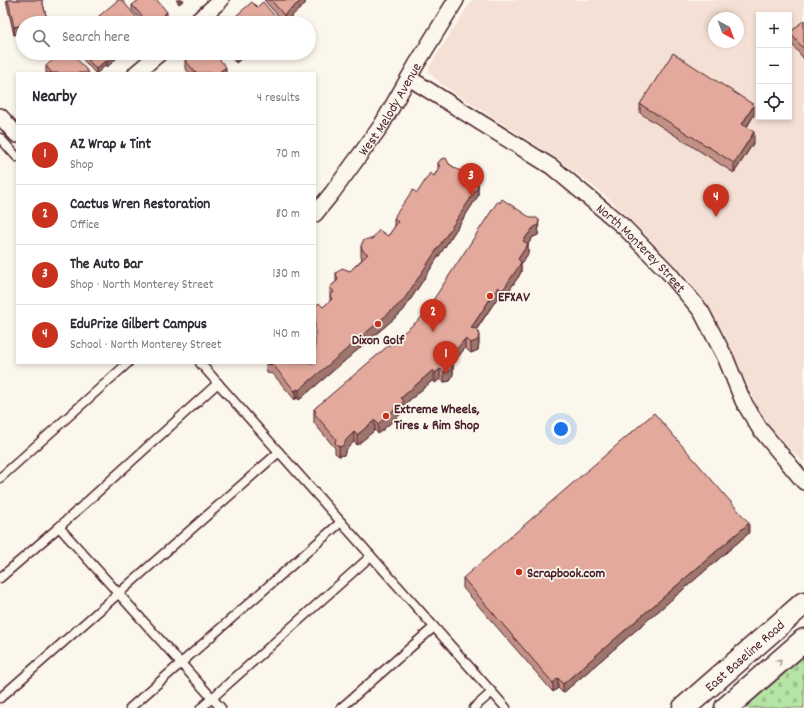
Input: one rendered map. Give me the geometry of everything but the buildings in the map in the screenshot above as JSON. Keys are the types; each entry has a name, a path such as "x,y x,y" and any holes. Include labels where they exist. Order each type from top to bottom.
{"main road":[{"name":"East Baseline Road","path":"684,708 804,603"},
{"name":"East Baseline Road","path":"726,708 804,640"}],"street":[{"path":"203,16 221,0"},
{"name":"West Melody Avenue","path":"316,213 381,126 456,0"},
{"path":"137,72 152,60"},
{"name":"North Monterey Street","path":"409,78 552,167 624,227 668,272 701,311 726,359 743,401 760,429 804,482"},
{"path":"0,116 16,135"}],"lane":[{"path":"0,138 16,156"},
{"path":"0,478 127,364"},
{"path":"201,364 506,708"},
{"path":"0,578 218,383"},
{"path":"0,698 279,452"},
{"path":"130,708 341,522"},
{"path":"59,526 221,708"},
{"path":"201,708 371,556"},
{"path":"341,708 434,626"},
{"path":"474,708 492,692"}],"shaded area":[{"path":"472,0 804,0 804,463 775,433 757,407 725,335 706,303 687,278 646,235 608,198 564,163 441,84 429,72 429,67"}],"green space":[{"path":"804,657 804,708 745,708"}],"place":[{"name":"The Auto Bar","path":"471,196"},
{"name":"EduPrize Gilbert Campus","path":"716,217"},
{"name":"EFXAV","path":"490,296"},
{"name":"Dixon Golf","path":"378,324"},
{"name":"Cactus Wren Restoration","path":"433,332"},
{"name":"AZ Wrap & Tint","path":"446,374"},
{"name":"Extreme Wheels, Tires & Rim Shop","path":"386,416"},
{"name":"Scrapbook.com","path":"519,572"}]}
